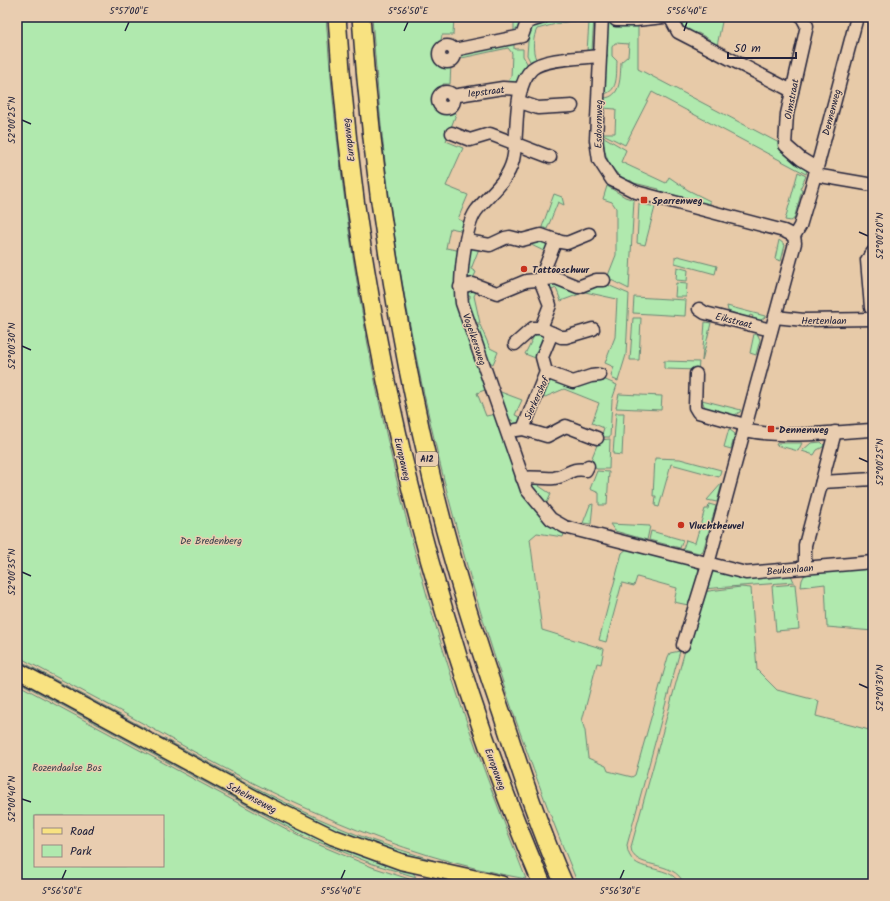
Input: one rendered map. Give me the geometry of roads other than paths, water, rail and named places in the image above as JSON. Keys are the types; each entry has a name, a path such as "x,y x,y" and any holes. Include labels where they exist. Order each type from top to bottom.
{"highway":[{"name":"Europaweg","path":"337,17 341,78 357,213 373,314 389,400 408,485 466,683 498,778 542,884"},
{"name":"A12","path":"361,17 369,114 379,199 394,298 435,492 464,598 493,688 523,777 564,884"}],"main road":[{"name":"Schelmseweg","path":"17,670 262,802 333,837 375,853 416,866 502,884"}],"street":[{"path":"454,50 522,36 527,22 543,17"},
{"name":"Esdoornweg","path":"602,17 596,140 599,160 612,180 636,192 784,231 794,236"},
{"path":"616,20 636,20 664,17"},
{"path":"670,17 678,32 792,91"},
{"name":"Olmstraat","path":"802,17 806,30 787,114 785,145 816,171"},
{"name":"Dennenweg","path":"683,645 708,564 795,243 794,236 800,226 816,171 857,17"},
{"name":"Vogelkersweg","path":"600,56 546,62 533,68 526,76 521,89 513,158 508,175 503,183 476,212 469,226 460,287 462,303 522,478 530,494 554,522 565,527 708,564"},
{"name":"Iepstraat","path":"452,96 503,88 521,89"},
{"path":"520,102 538,108 572,106"},
{"path":"452,133 470,140 490,134 550,158"},
{"path":"816,171 873,185"},
{"path":"467,241 490,245 510,237 522,240 542,235 567,243 589,234"},
{"path":"541,328 550,305 540,280 556,240"},
{"path":"871,257 872,313"},
{"path":"460,287 473,284 497,293 526,281 556,278 578,287 596,280 604,280"},
{"name":"Eikstraat","path":"699,309 705,313 771,330"},
{"name":"Hertenlaan","path":"775,317 804,320 872,313"},
{"path":"514,344 533,328 541,328 566,337 593,329"},
{"path":"546,372 542,357 552,333"},
{"name":"Sierkershof","path":"522,429 546,372 573,382 591,376 600,375"},
{"path":"696,374 694,407 698,412 759,434 788,435 873,430"},
{"name":"Sierkershof","path":"507,432 522,429 548,436 566,426 597,438"},
{"path":"805,568 805,544 835,432"},
{"path":"522,478 554,478 576,468 586,470 588,466"},
{"path":"822,482 873,479"},
{"name":"Beukenlaan","path":"708,564 746,573 873,562"}],"place":[{"name":"Sparrenweg","path":"644,200"},
{"name":"Tattooschuur","path":"524,269"},
{"name":"Dennenweg","path":"771,429"},
{"name":"Vluchtheuvel","path":"681,525"}],"park label":[{"name":"De Bredenberg","path":"211,540"},
{"name":"Rozendaalse Bos","path":"67,767"}]}
